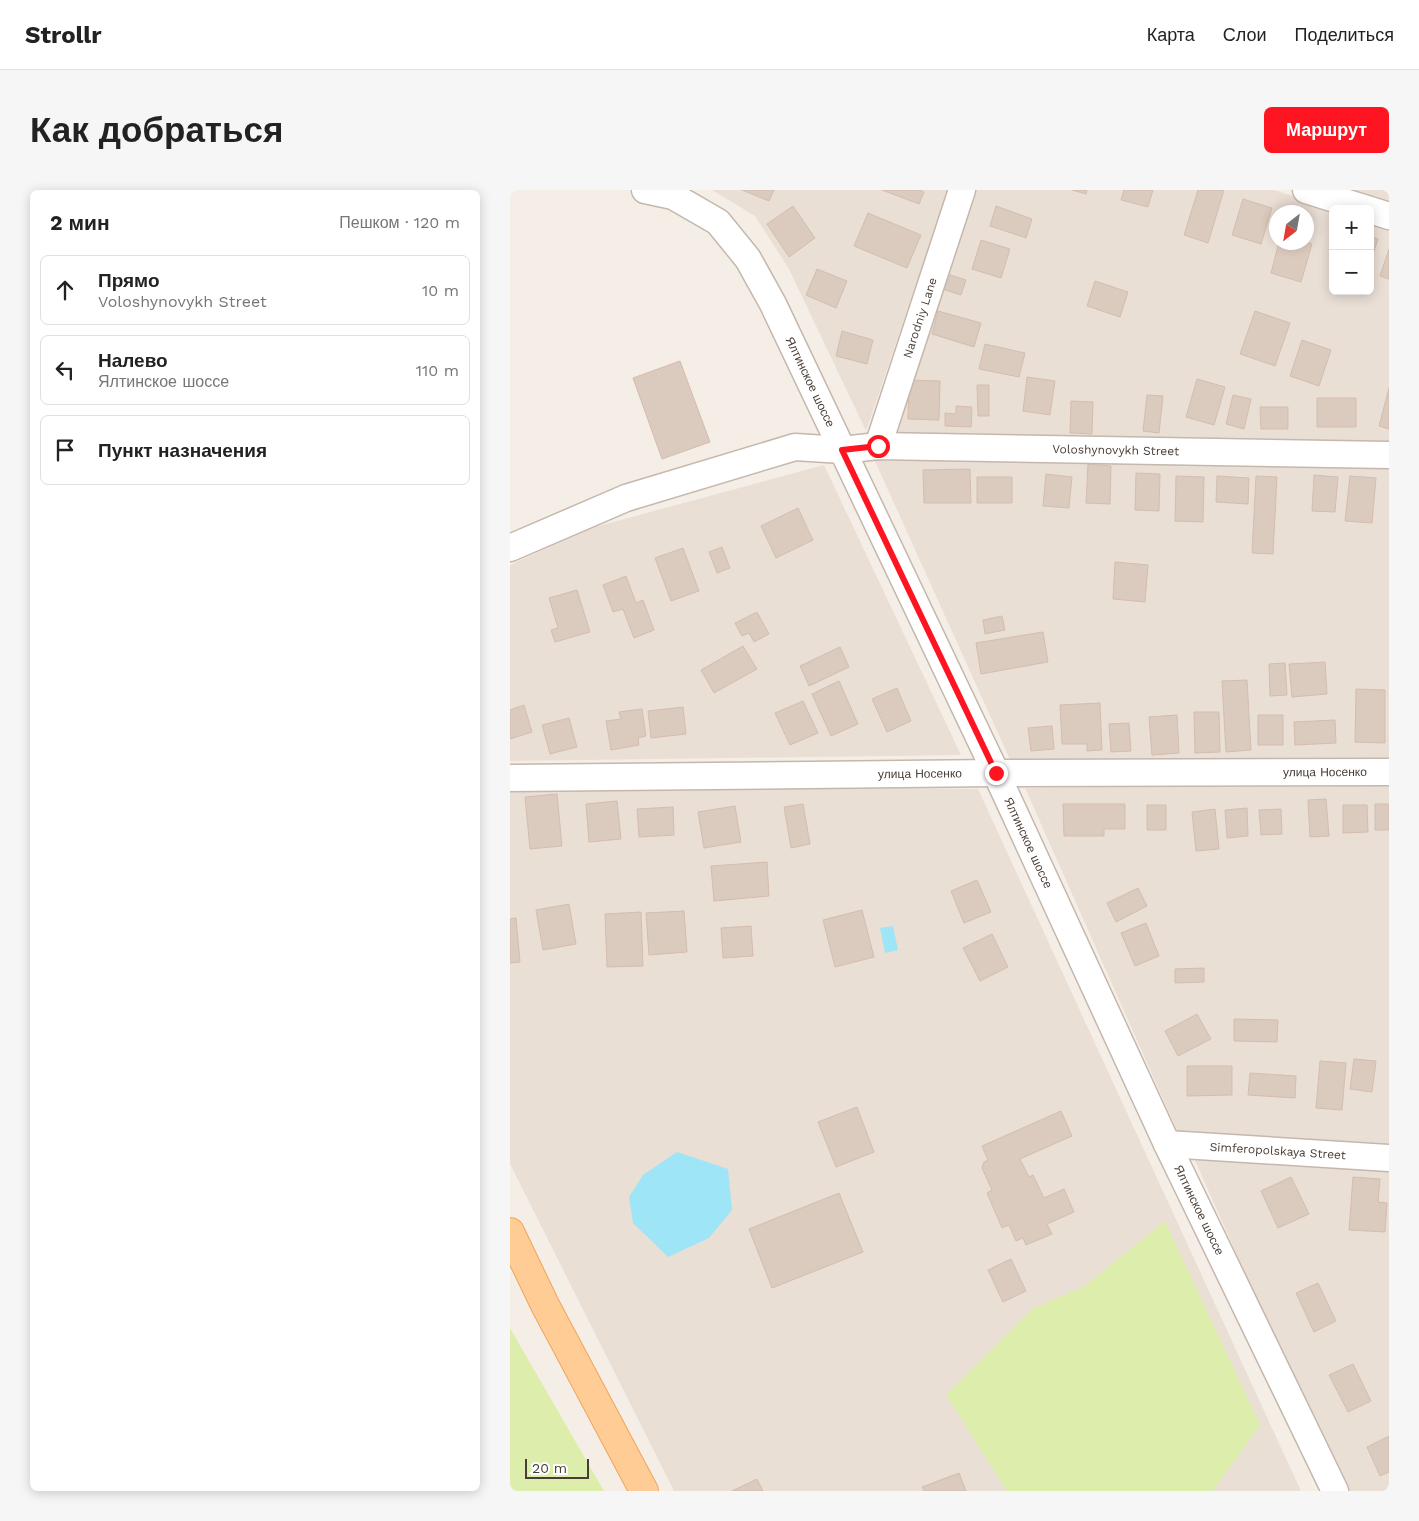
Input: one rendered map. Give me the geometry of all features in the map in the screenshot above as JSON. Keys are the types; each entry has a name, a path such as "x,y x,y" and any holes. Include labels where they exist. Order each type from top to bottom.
{"main road":[{"path":"510,1232 545,1305 644,1491"}],"street":[{"name":"Ялтинское шоссе","path":"645,190 673,196 718,222 748,258 773,304 996,773 1167,1144 1334,1491"},
{"name":"Narodniy Lane","path":"878,446 962,190"},
{"path":"1306,190 1353,205"},
{"path":"1374,211 1389,216"},
{"name":"Voloshynovykh Street","path":"510,548 626,498 794,447 842,450 878,446 1389,455"},
{"name":"улица Носенко","path":"510,778 996,773 1389,772"},
{"name":"Simferopolskaya Street","path":"1167,1144 1389,1158"}],"shaded area":[{"path":"712,190 948,190 866,431 789,269 755,216"},
{"path":"968,190 1274,190 1329,207 1329,295 1374,295 1374,221 1389,226 1389,442 889,438"},
{"path":"1345,190 1389,190 1389,204"},
{"path":"874,459 1389,464 1389,762 1012,764"},
{"path":"824,465 961,755 510,761 510,565 591,528"},
{"path":"1389,783 1389,1148 1179,1135 1025,788"},
{"path":"714,786 978,789 1301,1491 674,1491 510,1164 510,788"},
{"path":"1193,1156 1389,1169 1389,1491 1342,1491"}],"green space":[{"path":"1165,1221 1260,1425 1213,1491 1007,1491 946,1395 1032,1309 1085,1286"},
{"path":"510,1328 604,1491 510,1491"}],"water":[{"path":"893,926 898,950 885,953 880,928"},
{"path":"677,1152 728,1169 732,1210 709,1238 668,1257 633,1223 629,1197 643,1175"}],"building":[{"path":"742,190 774,190 769,201"},
{"path":"882,190 920,190 924,192 919,204"},
{"path":"1072,190 1087,190 1086,194"},
{"path":"1124,190 1153,190 1148,207 1121,200"},
{"path":"1198,190 1224,190 1208,243 1184,235"},
{"path":"1243,199 1269,207 1269,218 1261,244 1232,235"},
{"path":"793,206 815,238 789,257 767,224"},
{"path":"996,206 1032,219 1026,238 990,226"},
{"path":"868,213 921,235 907,268 854,246"},
{"path":"1374,238 1378,239 1374,251"},
{"path":"981,240 1010,249 1001,278 972,269"},
{"path":"1389,249 1389,279 1380,276"},
{"path":"1277,250 1310,250 1301,282 1271,273"},
{"path":"817,269 847,281 836,308 806,295"},
{"path":"944,273 966,280 961,295 939,288"},
{"path":"1095,281 1128,292 1120,317 1087,306"},
{"path":"938,311 981,323 974,347 932,334"},
{"path":"1255,311 1290,323 1275,366 1240,354"},
{"path":"842,331 873,340 867,364 836,356"},
{"path":"1302,340 1331,350 1319,386 1290,376"},
{"path":"985,344 1025,353 1019,377 979,369"},
{"path":"680,361 710,442 662,459 633,378"},
{"path":"1027,377 1055,381 1050,415 1023,411"},
{"path":"1197,379 1225,387 1214,425 1186,417"},
{"path":"909,380 940,381 939,420 908,419"},
{"path":"977,385 989,385 989,416 978,416"},
{"path":"1389,388 1389,429 1379,426"},
{"path":"1147,395 1163,396 1159,433 1143,431"},
{"path":"1233,395 1251,399 1244,429 1226,424"},
{"path":"1317,398 1356,398 1356,427 1317,427"},
{"path":"1071,401 1093,402 1092,434 1070,433"},
{"path":"956,406 972,407 971,427 945,426 945,413 956,414"},
{"path":"1260,407 1288,407 1288,429 1261,429"},
{"path":"1088,464 1111,466 1110,504 1086,503"},
{"path":"970,469 971,503 924,503 923,470"},
{"path":"1136,473 1160,474 1159,511 1135,510"},
{"path":"1046,474 1072,477 1069,508 1043,506"},
{"path":"1314,475 1338,477 1335,512 1312,511"},
{"path":"1176,476 1204,477 1203,522 1175,521"},
{"path":"1217,476 1249,478 1248,504 1216,502"},
{"path":"1256,476 1277,477 1273,554 1252,553"},
{"path":"1350,476 1376,478 1372,523 1345,521"},
{"path":"977,477 1012,477 1012,503 977,503"},
{"path":"798,508 813,540 776,558 761,526"},
{"path":"722,547 730,568 717,573 709,552"},
{"path":"683,548 699,591 671,601 655,558"},
{"path":"1115,562 1148,565 1145,602 1113,599"},
{"path":"626,576 636,603 643,600 654,630 634,638 623,609 613,612 603,585"},
{"path":"577,590 590,632 555,642 551,630 558,628 549,598"},
{"path":"757,612 769,634 754,642 749,633 742,636 735,623"},
{"path":"1002,616 1005,630 985,634 983,620"},
{"path":"1043,632 1048,662 981,674 976,643"},
{"path":"743,646 757,669 714,693 701,670"},
{"path":"840,647 849,667 809,686 800,666"},
{"path":"1325,662 1327,694 1292,697 1289,664"},
{"path":"1285,663 1287,695 1270,696 1269,664"},
{"path":"1247,680 1251,750 1226,752 1222,681"},
{"path":"839,681 858,724 831,736 812,694"},
{"path":"897,688 911,721 887,732 872,699"},
{"path":"1356,689 1385,690 1385,743 1355,742"},
{"path":"803,701 818,733 790,745 775,713"},
{"path":"1100,703 1102,750 1087,751 1087,744 1062,744 1060,705"},
{"path":"524,705 532,732 510,739 510,710"},
{"path":"683,707 686,734 651,738 648,711"},
{"path":"642,709 646,736 638,738 639,745 611,750 606,721 621,719 619,712"},
{"path":"1194,712 1219,712 1220,752 1195,753"},
{"path":"1177,715 1179,753 1152,755 1149,717"},
{"path":"1258,715 1283,715 1283,745 1258,745"},
{"path":"569,718 577,747 550,754 542,725"},
{"path":"1335,720 1336,743 1295,745 1294,722"},
{"path":"1129,723 1131,751 1111,752 1109,724"},
{"path":"1052,726 1054,749 1031,751 1028,728"},
{"path":"557,794 562,846 530,849 525,797"},
{"path":"1326,799 1329,836 1310,837 1308,800"},
{"path":"617,801 621,839 589,842 586,804"},
{"path":"803,804 810,844 791,848 784,807"},
{"path":"1063,804 1125,804 1125,829 1104,829 1104,836 1064,836"},
{"path":"1375,804 1389,804 1389,830 1375,830"},
{"path":"1147,805 1166,805 1166,830 1147,830"},
{"path":"1343,805 1367,805 1368,832 1343,833"},
{"path":"735,806 741,842 704,848 698,812"},
{"path":"673,807 674,835 639,837 637,809"},
{"path":"1247,808 1248,836 1227,838 1225,810"},
{"path":"1215,809 1219,849 1196,851 1192,812"},
{"path":"1281,809 1282,834 1261,835 1259,810"},
{"path":"767,862 769,896 714,901 711,866"},
{"path":"977,880 991,912 964,923 951,891"},
{"path":"1138,888 1147,906 1116,922 1107,903"},
{"path":"569,904 576,944 543,950 536,910"},
{"path":"862,910 874,957 835,967 823,920"},
{"path":"684,911 687,952 649,955 646,913"},
{"path":"641,912 643,966 607,967 605,914"},
{"path":"516,918 520,962 510,963 510,919"},
{"path":"1146,923 1159,956 1135,966 1121,933"},
{"path":"751,926 753,956 723,958 721,928"},
{"path":"992,934 1008,967 980,981 963,948"},
{"path":"1204,968 1204,982 1175,983 1175,969"},
{"path":"1197,1014 1211,1039 1178,1056 1165,1031"},
{"path":"1234,1019 1278,1020 1277,1042 1234,1041"},
{"path":"1354,1059 1376,1061 1372,1092 1350,1089"},
{"path":"1320,1061 1346,1063 1342,1110 1316,1108"},
{"path":"1187,1066 1232,1066 1232,1095 1187,1096"},
{"path":"1250,1073 1296,1076 1295,1098 1248,1095"},
{"path":"857,1107 874,1152 836,1167 818,1122"},
{"path":"1061,1111 1072,1136 1020,1159 1029,1177 1033,1175 1044,1198 1064,1189 1074,1212 1047,1224 1052,1234 1026,1245 1023,1238 1016,1241 1009,1225 1002,1228 987,1193 992,1190 982,1168 984,1162 988,1160 982,1146"},
{"path":"1291,1177 1309,1214 1278,1228 1261,1191"},
{"path":"1353,1177 1380,1179 1378,1202 1387,1203 1385,1232 1349,1230"},
{"path":"839,1193 863,1252 772,1288 749,1229"},
{"path":"1011,1259 1026,1291 1003,1302 988,1270"},
{"path":"1318,1283 1336,1321 1314,1332 1296,1293"},
{"path":"1353,1364 1371,1401 1348,1412 1329,1375"},
{"path":"1389,1436 1389,1472 1380,1476 1367,1447"},
{"path":"959,1473 966,1491 924,1491 922,1487"},
{"path":"757,1479 763,1491 732,1491"}],"route":[{"path":"878,446 842,450 996,773"}]}
